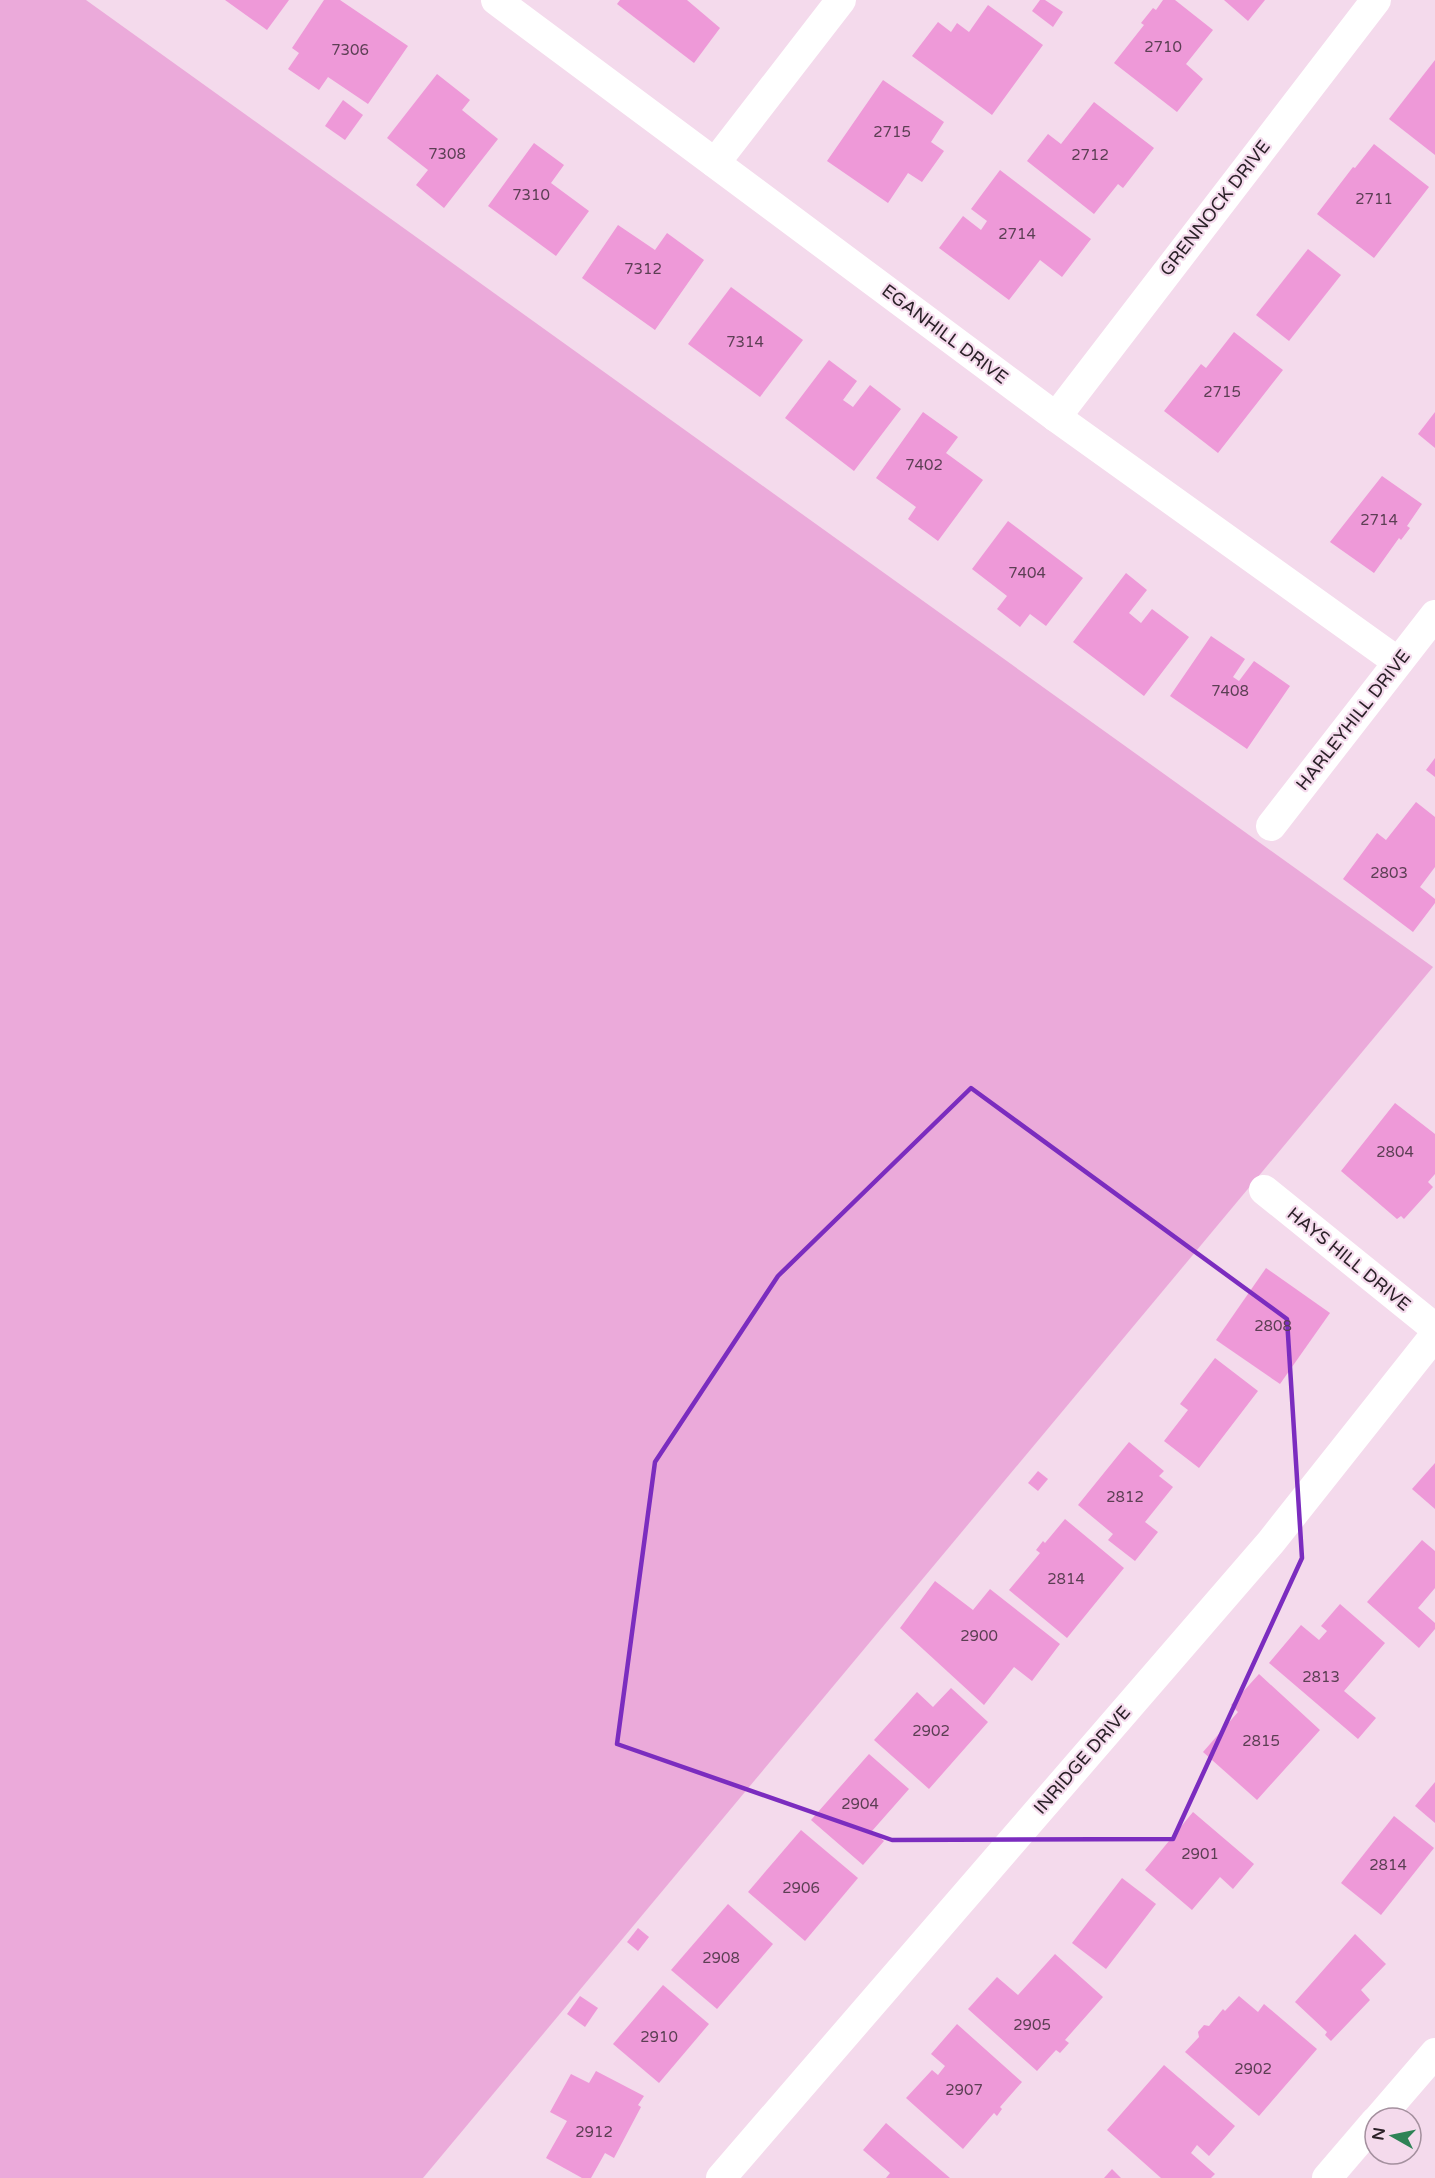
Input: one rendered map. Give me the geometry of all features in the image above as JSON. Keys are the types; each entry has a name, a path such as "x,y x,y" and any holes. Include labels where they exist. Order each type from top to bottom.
{"street":[{"name":"EGANHILL DRIVE","path":"496,0 1056,417 1398,662"},
{"path":"715,163 841,0"},
{"name":"GRENNOCK DRIVE","path":"1056,417 1376,0"},
{"name":"HARLEYHILL DRIVE","path":"1271,826 1435,615"},
{"name":"HAYS HILL DRIVE","path":"1264,1190 1435,1328"},
{"name":"INRIDGE DRIVE","path":"721,2178 1272,1542 1435,1335"},
{"path":"1389,2106 1435,2053"},
{"path":"1327,2178 1363,2136"}],"highlighted area":[{"path":"971,1088 1287,1319 1302,1558 1173,1839 892,1840 617,1744 655,1462 778,1276"}],"shaded area":[{"path":"0,0 86,0 1433,967 423,2178 0,2178"}],"building":[{"path":"225,0 289,0 267,30"},
{"path":"324,0 340,0 408,46 368,104 328,77 319,90 288,69 299,53 292,48"},
{"path":"620,0 687,0 720,28 694,63 617,4"},
{"path":"1040,0 1045,0 1063,12 1053,27 1032,11"},
{"path":"1163,0 1175,0 1213,30 1186,64 1203,79 1177,112 1114,63 1144,25 1141,23 1153,8 1156,10"},
{"path":"1224,0 1265,0 1248,21"},
{"path":"988,5 1043,45 992,115 912,56 938,22 951,32 957,23 969,32"},
{"path":"1435,60 1435,155 1389,119"},
{"path":"437,74 470,100 462,110 498,139 444,208 416,185 428,170 387,138"},
{"path":"883,80 944,122 931,142 944,151 922,182 908,173 888,203 827,161"},
{"path":"343,100 363,115 345,140 325,126"},
{"path":"1094,102 1154,148 1123,188 1118,184 1094,214 1027,161 1048,134 1061,144"},
{"path":"534,143 564,165 551,183 589,211 556,256 488,206"},
{"path":"1374,144 1429,187 1374,258 1317,214"},
{"path":"1000,170 1091,239 1062,277 1040,260 1009,300 939,248 963,216 981,230 987,221 971,209"},
{"path":"618,225 655,250 667,233 704,260 655,330 582,278"},
{"path":"1308,249 1341,275 1289,341 1256,315"},
{"path":"731,287 803,340 760,397 688,344"},
{"path":"1234,332 1283,370 1218,453 1164,411 1201,364 1206,368"},
{"path":"829,360 857,381 843,400 853,407 870,385 901,409 854,471 785,418"},
{"path":"923,412 958,437 946,453 983,480 938,541 908,519 916,507 876,478"},
{"path":"1435,412 1435,448 1418,434"},
{"path":"1382,476 1422,504 1407,526 1410,528 1401,540 1399,538 1374,573 1330,542"},
{"path":"1008,521 1083,578 1046,626 1030,614 1020,627 997,609 1007,596 972,569"},
{"path":"1126,573 1147,590 1129,613 1141,623 1152,609 1189,637 1144,696 1073,642"},
{"path":"1211,636 1245,659 1233,677 1239,681 1254,661 1290,686 1247,749 1170,696"},
{"path":"1435,758 1435,777 1426,770"},
{"path":"1416,802 1435,817 1435,867 1420,887 1435,899 1435,903 1413,932 1343,879 1377,833 1386,840"},
{"path":"1395,1103 1435,1134 1435,1174 1428,1182 1433,1187 1404,1219 1401,1216 1397,1219 1341,1171"},
{"path":"1266,1268 1330,1313 1280,1384 1216,1340"},
{"path":"1215,1358 1258,1391 1199,1468 1164,1441 1188,1410 1180,1404"},
{"path":"1129,1442 1164,1471 1159,1476 1173,1487 1145,1522 1158,1532 1135,1561 1108,1540 1113,1534 1078,1505"},
{"path":"1435,1463 1435,1509 1412,1489"},
{"path":"1038,1471 1048,1479 1038,1491 1028,1483"},
{"path":"1065,1519 1124,1568 1067,1638 1009,1590 1040,1553 1036,1550 1043,1541 1045,1543"},
{"path":"1422,1540 1435,1551 1435,1588 1418,1608 1435,1623 1435,1629 1419,1648 1367,1602"},
{"path":"935,1581 973,1610 990,1589 1060,1644 1032,1681 1014,1667 984,1705 900,1628"},
{"path":"1340,1604 1385,1643 1344,1691 1376,1718 1358,1739 1269,1663 1301,1625 1319,1640 1327,1631 1321,1626"},
{"path":"1259,1674 1320,1730 1257,1800 1203,1752 1238,1712 1231,1705"},
{"path":"951,1688 988,1722 929,1789 874,1740 917,1692 933,1707"},
{"path":"869,1754 909,1789 872,1831 884,1841 863,1865 811,1820"},
{"path":"1435,1782 1435,1823 1415,1806"},
{"path":"1193,1812 1254,1864 1233,1889 1220,1877 1192,1910 1145,1870"},
{"path":"1394,1816 1434,1848 1381,1915 1341,1883"},
{"path":"801,1830 858,1878 805,1941 748,1892"},
{"path":"1122,1878 1156,1904 1106,1969 1072,1943"},
{"path":"728,1904 773,1944 717,2009 671,1970"},
{"path":"638,1928 649,1937 638,1951 627,1942"},
{"path":"1355,1934 1386,1964 1361,1990 1370,2000 1331,2041 1325,2035 1327,2032 1295,2002"},
{"path":"1055,1954 1103,1997 1065,2040 1069,2043 1060,2053 1056,2050 1037,2071 968,2009 997,1977 1018,1995"},
{"path":"663,1985 709,2024 659,2083 613,2044"},
{"path":"580,1996 598,2008 585,2027 567,2014"},
{"path":"1239,1996 1258,2012 1264,2004 1317,2049 1259,2116 1185,2052 1199,2037 1198,2032 1204,2025 1209,2026 1223,2009 1225,2011"},
{"path":"957,2024 1022,2082 1000,2107 1002,2109 997,2116 994,2113 963,2149 906,2098 932,2070 938,2075 945,2066 931,2054"},
{"path":"1164,2065 1235,2126 1209,2156 1197,2145 1191,2153 1215,2174 1211,2178 1161,2178 1107,2130"},
{"path":"596,2071 644,2096 638,2105 641,2107 614,2158 605,2153 591,2178 582,2178 546,2158 567,2121 550,2112 571,2074 589,2083"},
{"path":"886,2123 950,2178 886,2178 890,2173 863,2150"},
{"path":"1112,2169 1121,2178 1104,2178"}]}
